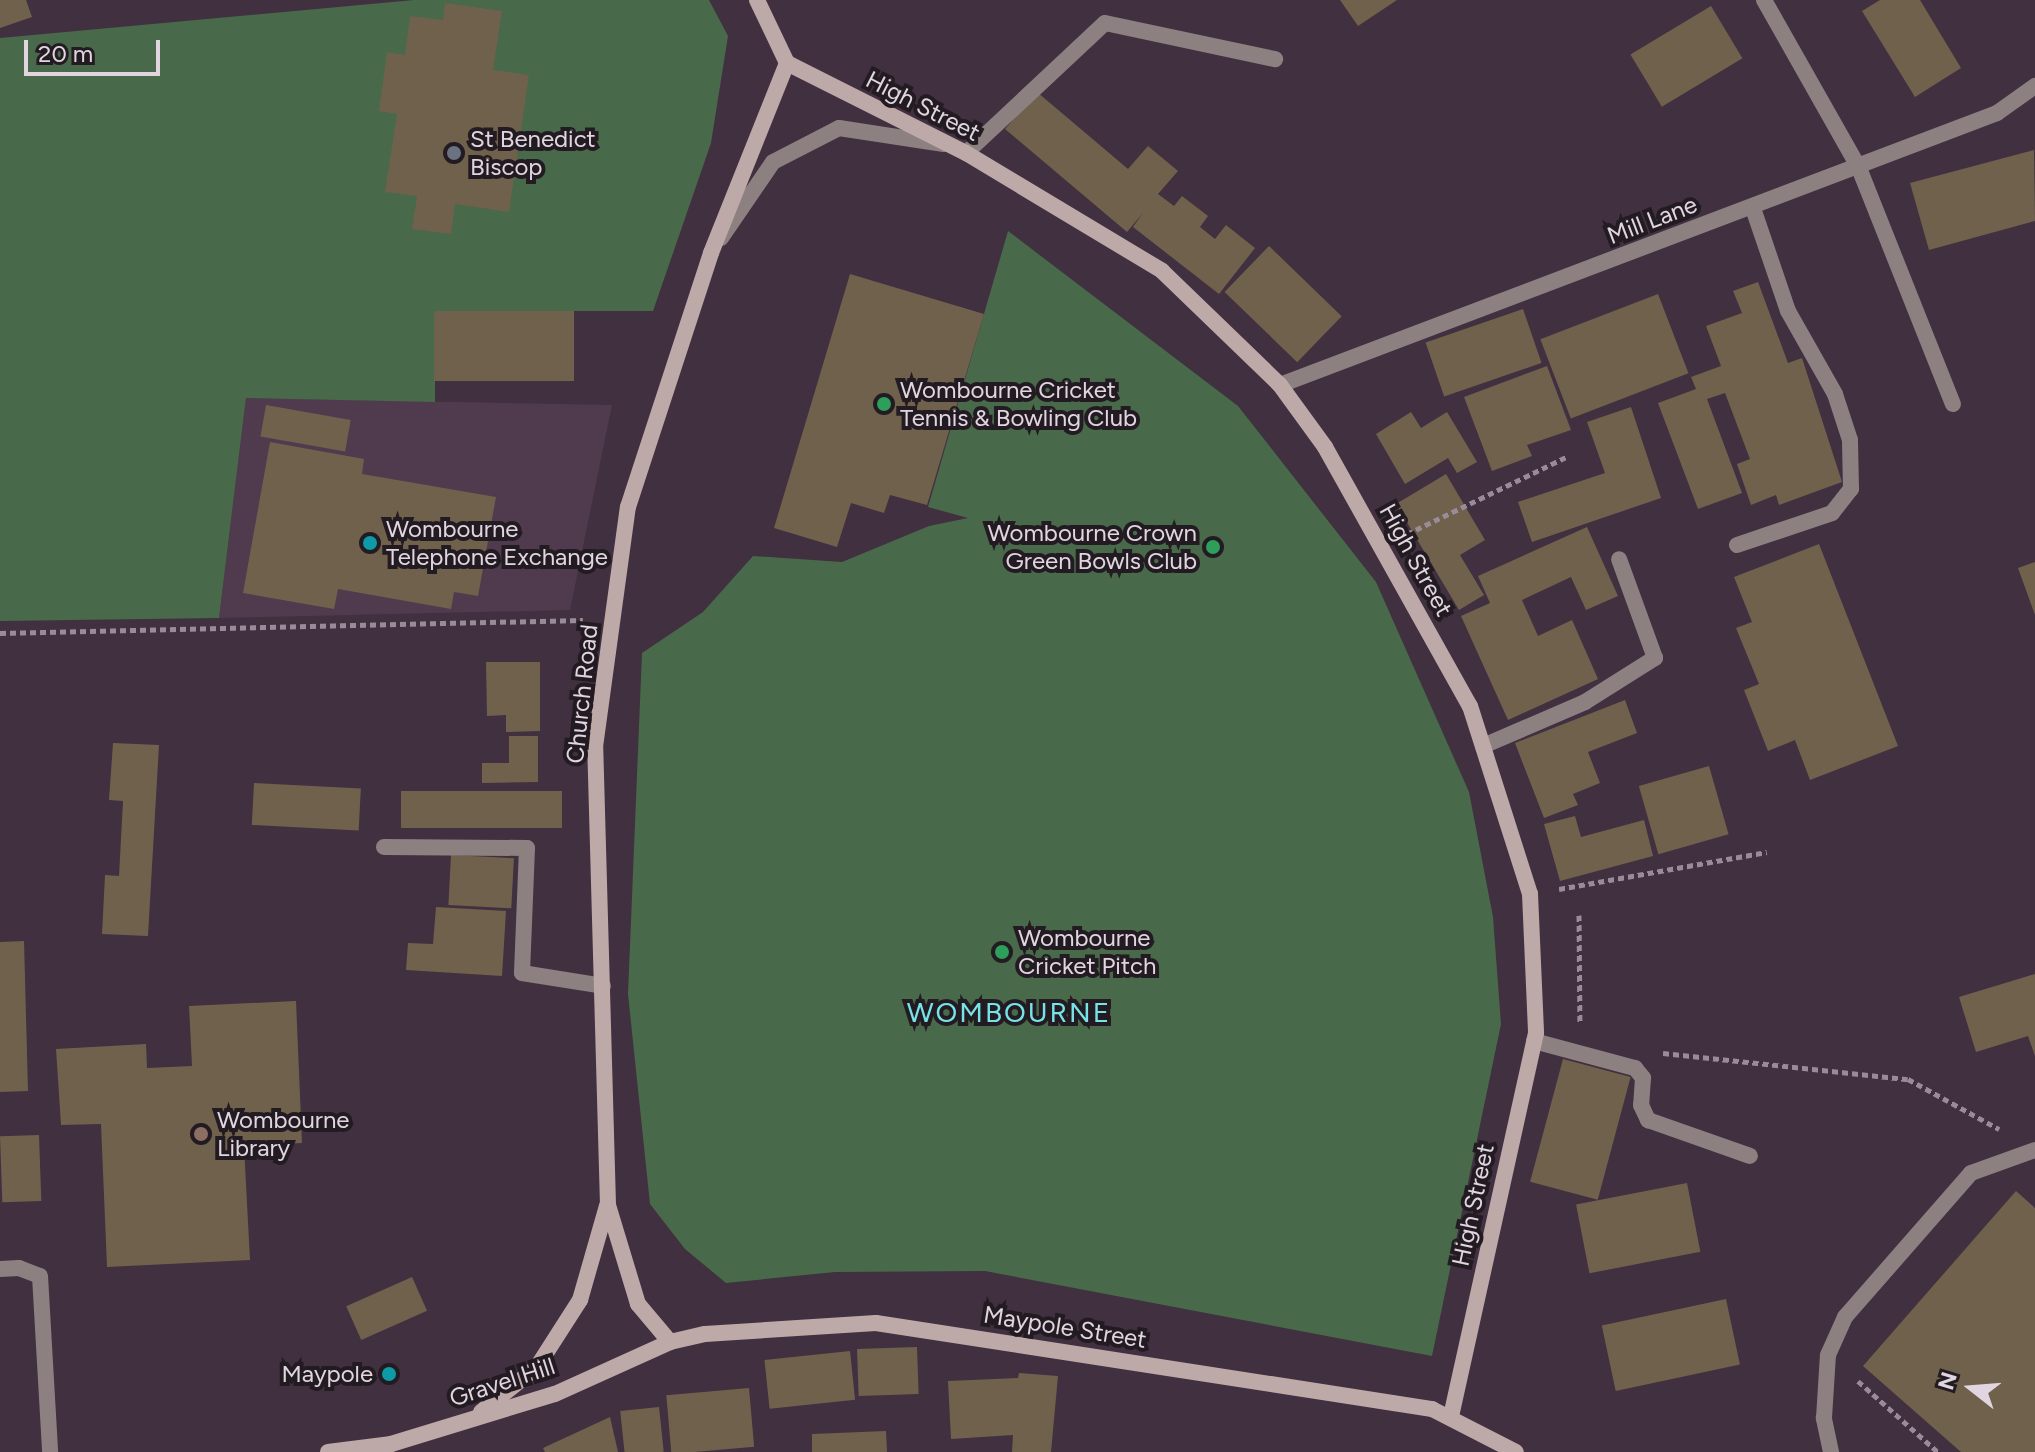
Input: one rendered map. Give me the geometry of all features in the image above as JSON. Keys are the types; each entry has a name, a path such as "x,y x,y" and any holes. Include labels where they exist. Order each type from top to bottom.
{"street":[{"path":"757,0 787,63"},
{"path":"1764,0 1859,168 1953,404"},
{"path":"966,153 1105,23 1275,59"},
{"name":"High Street","path":"787,63 966,153 1162,271 1280,385 1325,447 1470,706 1530,894 1534,1041 1451,1415"},
{"name":"Church Road","path":"670,1342 638,1304 608,1205 595,747 628,507 711,253 787,63"},
{"name":"Mill Lane","path":"1280,385 1859,168 1997,113 2035,86"},
{"path":"711,253 773,162 839,128 949,145"},
{"path":"1737,545 1832,513 1851,489 1850,440 1835,394 1788,311 1753,208"},
{"path":"1483,746 1585,702 1655,658 1619,559"},
{"path":"384,847 527,848 522,973 603,986"},
{"path":"1534,1041 1635,1068 1643,1078 1641,1105 1648,1120 1750,1156"},
{"path":"1831,1452 1824,1418 1828,1355 1845,1317 1971,1173 2035,1150"},
{"path":"475,1416 537,1367 580,1300 608,1205"},
{"path":"0,1269 19,1268 40,1276 50,1452"},
{"name":"Maypole Street","path":"670,1342 705,1334 876,1323 1451,1415"},
{"name":"Gravel Hill","path":"328,1452 391,1448 475,1416 555,1394 670,1342"},
{"path":"1451,1415 1516,1452"}],"path":[{"path":"1381,546 1568,456"},
{"path":"0,633 614,619"},
{"path":"1530,894 1767,852"},
{"path":"1579,915 1580,1030"},
{"path":"1658,1053 1908,1079 2010,1135"},
{"path":"1828,1355 1938,1452"}],"shaded area":[{"path":"246,398 612,405 570,610 219,618"}],"green space":[{"path":"414,0 709,0 728,36 711,143 653,311 435,311 435,402 246,398 219,618 0,621 0,38"},
{"name":"Wombourne Cricket Pitch","path":"1008,231 1238,406 1376,582 1469,792 1493,917 1501,1024 1432,1356 985,1271 835,1272 726,1283 685,1249 650,1204 628,994 642,653 703,612 753,556 842,562 929,526 968,518 928,507"}],"building":[{"path":"0,0 26,0 32,17 0,28"},
{"path":"1340,0 1397,0 1358,26"},
{"path":"1880,0 1920,0 1961,68 1915,97 1862,11"},
{"name":"St Benedict Biscop","path":"445,3 502,11 493,70 529,75 509,212 455,204 451,234 412,229 417,196 385,192 397,114 379,111 387,52 405,55 410,16 443,20"},
{"path":"1711,6 1742,58 1662,107 1630,54"},
{"path":"1037,92 1128,169 1148,146 1178,171 1158,194 1174,206 1182,196 1208,216 1200,227 1215,239 1226,225 1255,248 1219,294 1133,227 1143,213 1127,232 1005,129"},
{"path":"2034,150 2035,221 1929,250 1910,183"},
{"path":"1269,246 1342,316 1297,362 1225,292"},
{"name":"Wombourne Cricket Tennis & Bowling Club","path":"850,274 984,314 927,505 890,495 884,513 851,503 837,547 774,528"},
{"path":"1758,282 1788,363 1802,358 1842,482 1779,505 1776,495 1751,505 1737,464 1750,459 1725,393 1707,399 1742,493 1698,509 1658,403 1696,389 1691,377 1721,366 1706,326 1742,313 1733,291"},
{"path":"1658,294 1688,373 1571,419 1540,339"},
{"path":"1523,309 1542,363 1444,396 1426,343"},
{"path":"434,311 574,311 574,381 434,381"},
{"path":"1547,366 1571,430 1527,445 1532,456 1492,471 1464,397"},
{"path":"266,405 351,420 345,451 260,437"},
{"path":"1631,407 1661,498 1532,542 1518,502 1605,473 1587,422"},
{"path":"1411,412 1421,428 1447,412 1477,462 1457,473 1448,458 1405,484 1376,434"},
{"name":"Wombourne Telephone Exchange","path":"270,442 364,459 362,474 496,497 478,596 454,592 451,609 338,589 334,609 243,593"},
{"path":"1446,474 1485,540 1460,555 1484,595 1459,610 1396,504"},
{"path":"1587,527 1618,596 1586,610 1571,577 1522,600 1538,636 1572,620 1598,679 1508,720 1461,616 1490,603 1478,576"},
{"path":"1819,544 1898,746 1810,780 1795,740 1768,751 1744,690 1759,684 1736,628 1752,622 1734,577"},
{"path":"2035,562 2035,615 2018,568"},
{"path":"486,662 540,662 540,731 506,732 506,715 487,716"},
{"path":"1625,700 1637,733 1588,752 1600,783 1573,794 1578,805 1544,818 1515,743"},
{"path":"509,736 538,736 538,782 482,783 482,763 509,763"},
{"path":"113,743 159,745 148,936 102,934 105,875 119,876 123,801 109,800"},
{"path":"1709,766 1729,834 1658,854 1639,786"},
{"path":"254,783 361,789 359,831 252,825"},
{"path":"401,791 562,791 562,828 401,828"},
{"path":"1575,816 1581,837 1644,820 1653,856 1560,881 1544,824"},
{"path":"451,855 514,858 511,908 448,905"},
{"path":"436,907 506,911 502,976 406,970 408,943 433,944"},
{"path":"24,941 28,1091 0,1092 0,942"},
{"path":"2035,974 2035,1056 2028,1036 1976,1052 1959,997"},
{"name":"Wombourne Library","path":"296,1001 302,1143 244,1146 250,1260 107,1267 101,1124 61,1125 56,1049 146,1044 147,1068 192,1066 189,1006"},
{"path":"1563,1059 1631,1077 1598,1200 1530,1182"},
{"path":"39,1135 41,1201 2,1202 0,1136"},
{"path":"1687,1183 1700,1252 1589,1273 1576,1205"},
{"path":"2016,1191 2035,1208 2035,1452 1961,1452 1863,1366"},
{"path":"412,1277 427,1311 361,1340 346,1306"},
{"path":"1726,1299 1740,1365 1616,1391 1602,1325"},
{"path":"917,1347 919,1394 859,1396 857,1349"},
{"path":"850,1351 855,1400 770,1409 764,1360"},
{"path":"1019,1373 1058,1376 1051,1452 1012,1452 1013,1435 951,1439 948,1381 1018,1378"},
{"path":"749,1388 754,1447 671,1452 666,1395"},
{"path":"659,1407 664,1452 625,1452 620,1411"},
{"path":"610,1417 618,1452 545,1452 543,1448"},
{"path":"886,1431 887,1452 812,1452 812,1434"}],"place":[{"name":"St Benedict Biscop","path":"454,153"},
{"name":"Wombourne Cricket Tennis & Bowling Club","path":"884,404"},
{"name":"Wombourne Telephone Exchange","path":"370,543"},
{"name":"Wombourne Crown Green Bowls Club","path":"1213,547"},
{"name":"Wombourne Cricket Pitch","path":"1002,952"},
{"name":"Wombourne Library","path":"201,1134"},
{"name":"Maypole","path":"389,1374"}],"district":[{"name":"WOMBOURNE","path":"1009,1012"}]}
